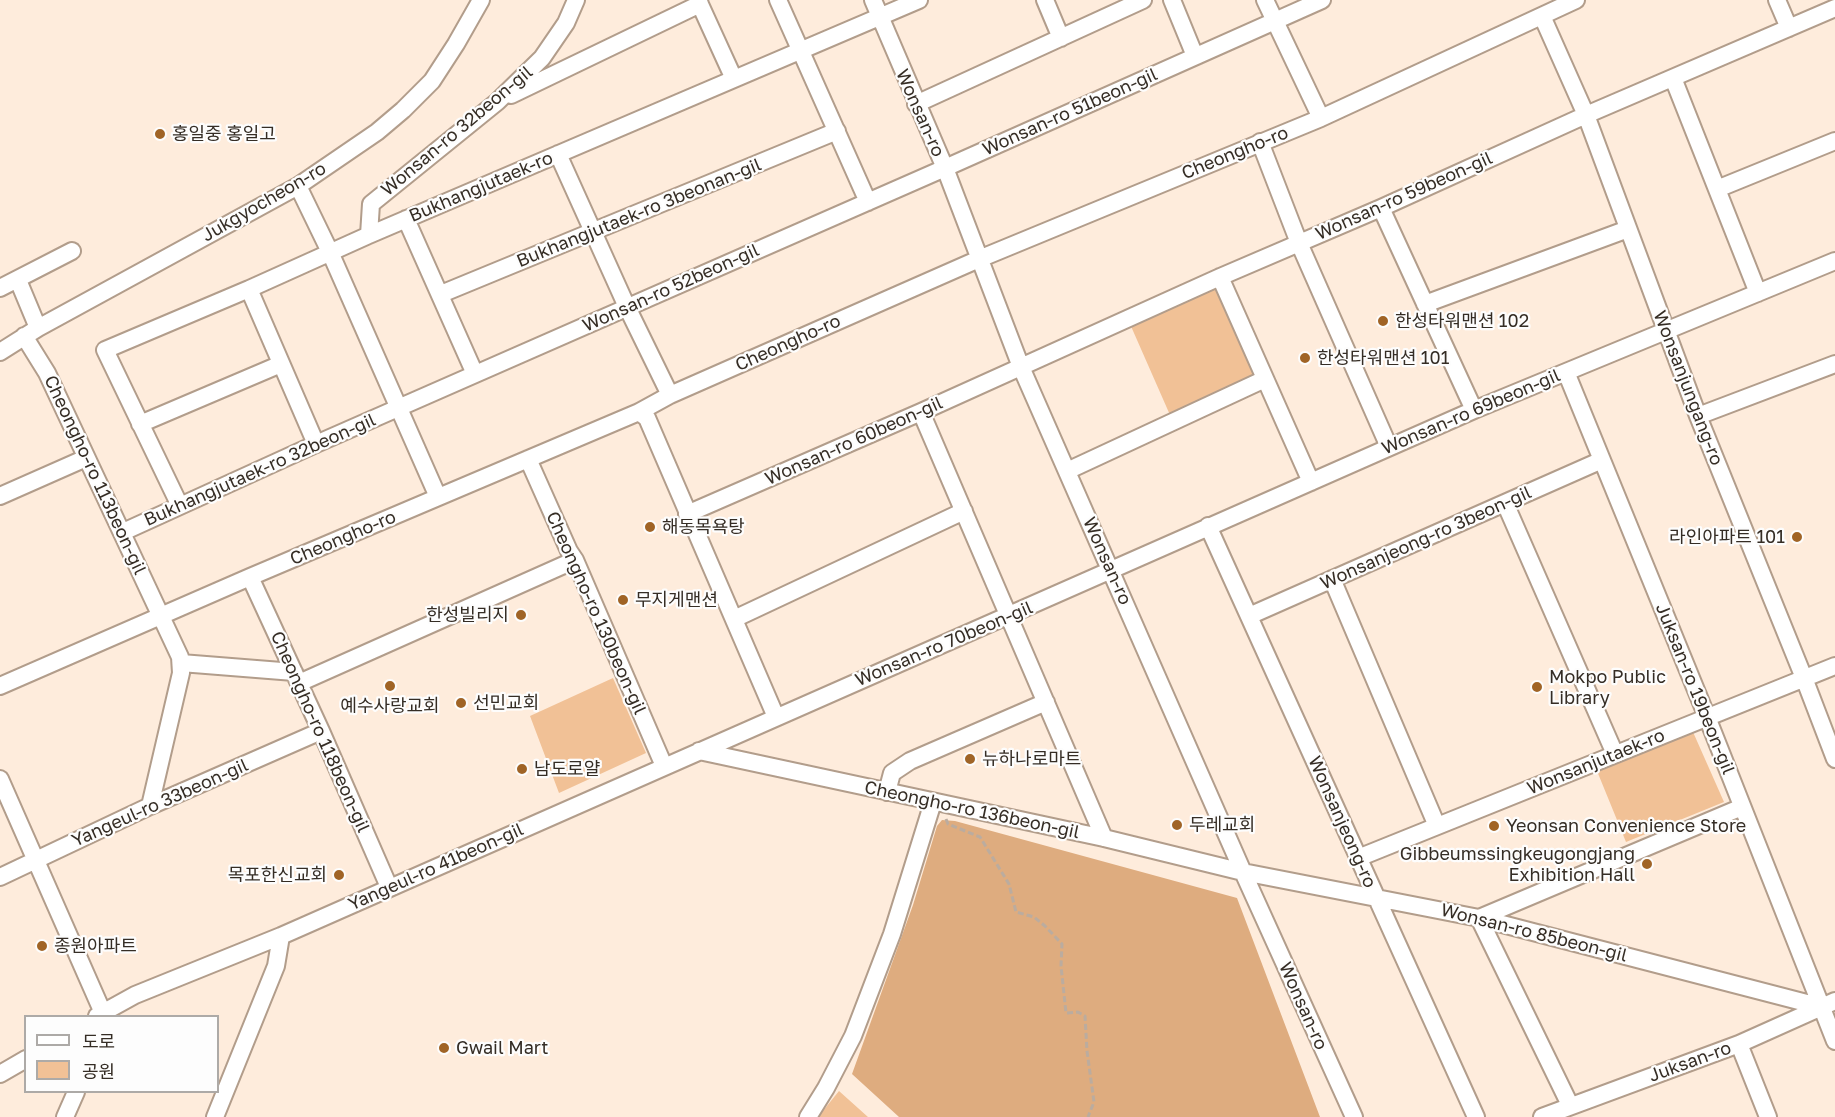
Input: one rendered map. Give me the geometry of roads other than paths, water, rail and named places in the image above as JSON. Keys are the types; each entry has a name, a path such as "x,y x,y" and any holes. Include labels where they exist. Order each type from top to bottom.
{"street":[{"name":"Jukgyocheon-ro","path":"15,339 298,186 377,132 432,81 480,0"},
{"name":"Wonsan-ro 32beon-gil","path":"369,235 371,204 497,102 546,52 566,23 576,0"},
{"path":"778,0 868,202"},
{"name":"Wonsan-ro","path":"873,0 945,168 1021,367 1243,872 1354,1117"},
{"name":"Bukhangjutaek-ro","path":"140,424 105,350 919,0"},
{"path":"1045,0 1062,38"},
{"path":"916,104 1143,0"},
{"path":"1172,0 1195,57"},
{"path":"1265,0 1321,118"},
{"name":"Wonsan-ro 51beon-gil","path":"945,168 1322,0"},
{"name":"Cheongho-ro","path":"0,686 639,412 670,395 979,258 1321,118 1576,0"},
{"path":"1777,0 1789,28"},
{"path":"497,102 699,2 734,79"},
{"name":"Wonsan-ro 59beon-gil","path":"1021,367 1586,115 1835,8"},
{"name":"Wonsanjungang-ro","path":"1542,16 1586,115 1698,416 1835,759"},
{"path":"1672,78 1758,293"},
{"name":"Bukhangjutaek-ro 3beonan-gil","path":"441,294 837,131"},
{"path":"1717,189 1835,141"},
{"path":"1260,142 1299,243 1389,447"},
{"path":"558,154 627,307 670,395"},
{"name":"Wonsan-ro 52beon-gil","path":"398,407 945,168"},
{"path":"298,186 330,252 438,497"},
{"path":"1381,208 1474,410"},
{"path":"406,219 476,374"},
{"path":"1425,304 1628,229"},
{"path":"0,288 72,251"},
{"name":"Wonsan-ro 69beon-gil","path":"1111,571 1208,526 1474,410 1835,261"},
{"path":"1220,277 1311,482"},
{"name":"Cheongho-ro 113beon-gil","path":"18,280 15,339 47,373 123,532 181,663"},
{"path":"249,289 315,444"},
{"path":"180,506 140,424 281,364"},
{"path":"1698,416 1835,364"},
{"name":"Wonsan-ro 60beon-gil","path":"687,514 1021,367"},
{"name":"Juksan-ro 19beon-gil","path":"1566,372 1742,807 1828,1004 1835,1041"},
{"path":"1067,471 1265,379"},
{"name":"Bukhangjutaek-ro 32beon-gil","path":"123,532 398,407"},
{"path":"639,412 647,418 776,717"},
{"path":"921,412 1104,838"},
{"path":"0,496 86,458"},
{"name":"Cheongho-ro 130beon-gil","path":"528,459 575,560 664,766"},
{"name":"Wonsanjeong-ro 3beon-gil","path":"1249,616 1602,460"},
{"path":"1505,503 1615,754"},
{"path":"734,619 964,511"},
{"name":"Wonsanjeong-ro","path":"1208,526 1476,1117"},
{"path":"150,806 181,673 181,663 297,678 575,560"},
{"name":"Wonsan-ro 70beon-gil","path":"776,717 1111,571"},
{"name":"Cheongho-ro 118beon-gil","path":"250,577 389,887"},
{"path":"1332,579 1437,826"},
{"name":"Wonsanjutaek-ro","path":"1358,858 1835,666"},
{"path":"887,792 892,773 910,761 1046,702"},
{"name":"Yangeul-ro 41beon-gil","path":"101,1015 135,995 281,936 776,717"},
{"name":"Yangeul-ro 33beon-gil","path":"0,877 150,806 321,731"},
{"name":"Cheongho-ro 136beon-gil","path":"699,751 1104,838 1243,872"},
{"path":"0,779 5,803 35,860 101,1015"},
{"path":"808,1117 853,1036 892,934 937,802"},
{"path":"1570,1106 1479,918 1742,807"},
{"path":"1348,892 1358,858"},
{"name":"Wonsan-ro 85beon-gil","path":"1243,872 1479,918 1828,1004"},
{"path":"215,1117 276,966 281,936"},
{"name":"Juksan-ro","path":"1542,1117 1739,1044 1828,1004"},
{"path":"1739,1044 1768,1117"},
{"path":"0,1074 24,1060"},
{"path":"65,1117 76,1093"}],"place":[{"name":"홍일중 홍일고","path":"160,134"},
{"name":"한성타워맨션 102","path":"1383,321"},
{"name":"한성타워맨션 101","path":"1305,358"},
{"name":"해동목욕탕","path":"650,527"},
{"name":"라인아파트 101","path":"1797,537"},
{"name":"무지게맨션","path":"623,600"},
{"name":"한성빌리지","path":"521,615"},
{"name":"예수사랑교회","path":"390,686"},
{"name":"Mokpo Public Library","path":"1537,687"},
{"name":"선민교회","path":"461,703"},
{"name":"뉴하나로마트","path":"970,759"},
{"name":"남도로얄","path":"522,769"},
{"name":"두레교회","path":"1177,825"},
{"name":"Yeonsan Convenience Store","path":"1494,826"},
{"name":"Gibbeumssingkeugongjang Exhibition Hall","path":"1647,864"},
{"name":"목포한신교회","path":"339,875"},
{"name":"종원아파트","path":"42,946"},
{"name":"Gwail Mart","path":"444,1048"}]}
